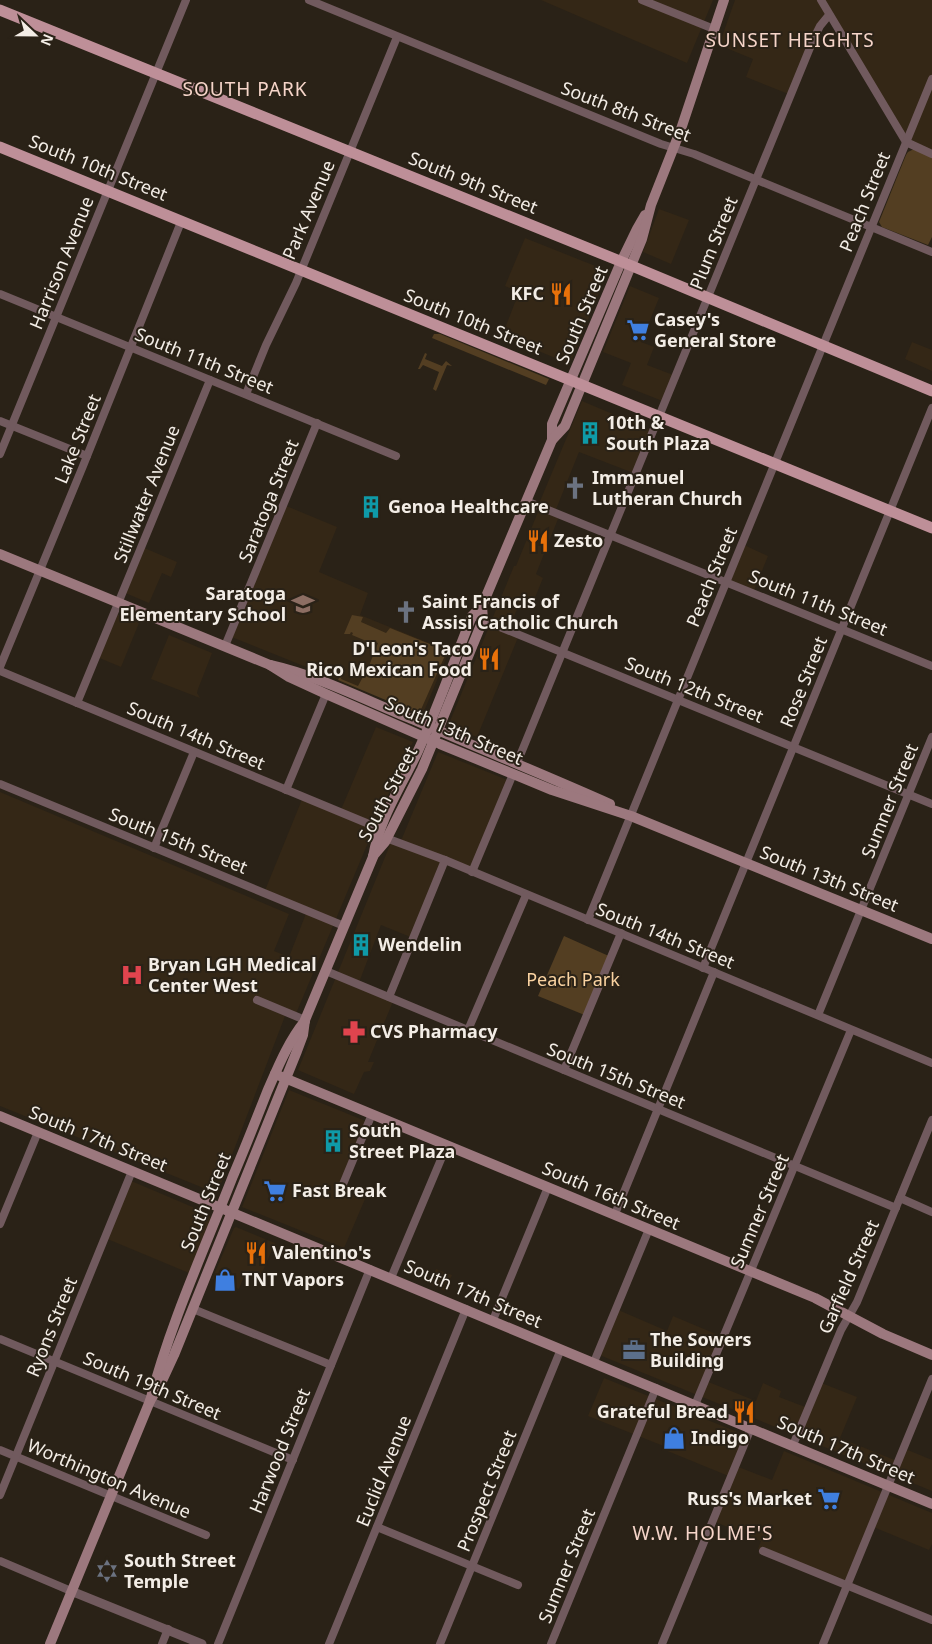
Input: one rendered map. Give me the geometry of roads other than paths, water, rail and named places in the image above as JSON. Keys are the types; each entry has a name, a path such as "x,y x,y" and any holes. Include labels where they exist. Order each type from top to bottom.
{"main road":[{"name":"South Street","path":"150,1401 158,1369 174,1326 275,1074 292,1040 305,1020 384,834 472,616 482,606 552,440 565,426 577,383 627,264 637,228 651,205 674,149 724,0"},
{"name":"South 9th Street","path":"0,10 627,264 707,299 932,391"},
{"name":"South 10th Street","path":"0,147 932,528"},
{"name":"South 13th Street","path":"0,554 270,665 326,694 513,774 552,790 631,816 932,939"},
{"name":"South Street","path":"384,834 411,792 434,741 483,620 482,606"},
{"name":"South 13th Street","path":"270,665 291,670 322,682 517,763 611,804 631,816"},
{"name":"South Street","path":"50,1644 150,1401 169,1365 193,1309 303,1035 305,1020"},
{"name":"South 16th Street","path":"275,1074 815,1298 883,1334 932,1354"},
{"name":"South 17th Street","path":"0,1116 932,1504"}],"street":[{"name":"Harrison Avenue","path":"0,454 186,0"},
{"name":"South 8th Street","path":"308,0 674,149 694,154 932,252"},
{"path":"642,0 714,30"},
{"path":"821,0 906,142 932,154"},
{"name":"Plum Street","path":"517,763 814,38 820,26 829,15"},
{"name":"Park Avenue","path":"246,394 350,152 397,36"},
{"name":"Peach Street","path":"588,920 932,79"},
{"name":"Lake Street","path":"1,672 40,570 181,222"},
{"name":"South 11th Street","path":"0,294 396,456"},
{"name":"Stillwater Avenue","path":"77,703 210,380"},
{"name":"Rose Street","path":"703,968 932,408"},
{"path":"0,421 87,456"},
{"name":"Saratoga Street","path":"225,646 318,423"},
{"name":"South 11th Street","path":"526,501 932,666"},
{"name":"South 12th Street","path":"472,616 932,804"},
{"name":"South 14th Street","path":"1,672 286,790 472,872 932,1063"},
{"path":"286,790 326,694"},
{"name":"Sumner Street","path":"818,1015 932,737"},
{"path":"154,848 194,752"},
{"path":"472,872 513,774"},
{"name":"South 15th Street","path":"0,784 344,926"},
{"path":"389,998 445,860"},
{"path":"468,1030 526,894"},
{"path":"564,1070 620,933"},
{"name":"South 15th Street","path":"326,971 896,1208"},
{"path":"615,1214 714,972"},
{"path":"257,1000 305,1020"},
{"name":"Sumner Street","path":"695,1405 851,1030"},
{"path":"341,1190 372,1114"},
{"name":"Garfield Street","path":"793,1445 841,1330 857,1302 932,1120"},
{"path":"0,1224 38,1132"},
{"path":"392,1278 447,1145"},
{"name":"Ryons Street","path":"0,1495 132,1170"},
{"path":"493,1320 548,1187"},
{"path":"900,1198 932,1212"},
{"path":"594,1362 649,1229"},
{"name":"Harwood Street","path":"218,1644 370,1269"},
{"path":"193,1309 331,1366"},
{"name":"Euclid Avenue","path":"329,1644 466,1309"},
{"name":"South 19th Street","path":"0,1339 293,1460"},
{"name":"Prospect Street","path":"440,1644 561,1349"},
{"path":"823,1644 932,1379"},
{"name":"Sumner Street","path":"551,1644 656,1388"},
{"path":"662,1644 751,1428"},
{"name":"Worthington Avenue","path":"0,1450 206,1535"},
{"path":"377,1527 518,1585"},
{"path":"763,1551 932,1620"},
{"path":"0,1561 202,1644"},
{"path":"162,1644 168,1629"}],"place":[{"name":"KFC","path":"561,294"},
{"name":"Casey's General Store","path":"638,330"},
{"name":"10th & South Plaza","path":"590,433"},
{"name":"Immanuel Lutheran Church","path":"575,488"},
{"name":"Genoa Healthcare","path":"371,507"},
{"name":"Zesto","path":"538,541"},
{"name":"Saratoga Elementary School","path":"303,604"},
{"name":"Saint Francis of Assisi Catholic Church","path":"406,612"},
{"name":"D'Leon's Taco Rico Mexican Food","path":"489,659"},
{"name":"Wendelin","path":"361,945"},
{"name":"Bryan LGH Medical Center West","path":"132,975"},
{"name":"CVS Pharmacy","path":"354,1032"},
{"name":"South Street Plaza","path":"333,1141"},
{"name":"Fast Break","path":"275,1191"},
{"name":"Valentino's","path":"256,1253"},
{"name":"TNT Vapors","path":"225,1280"},
{"name":"The Sowers Building","path":"634,1350"},
{"name":"Grateful Bread","path":"744,1412"},
{"name":"Indigo","path":"674,1438"},
{"name":"Russ's Market","path":"829,1499"},
{"name":"South Street Temple","path":"107,1571"}],"district":[{"name":"SUNSET HEIGHTS","path":"790,40"},
{"name":"SOUTH PARK","path":"245,89"},
{"name":"W.W. HOLME'S","path":"703,1533"}],"park label":[{"name":"Peach Park","path":"573,980"}]}
